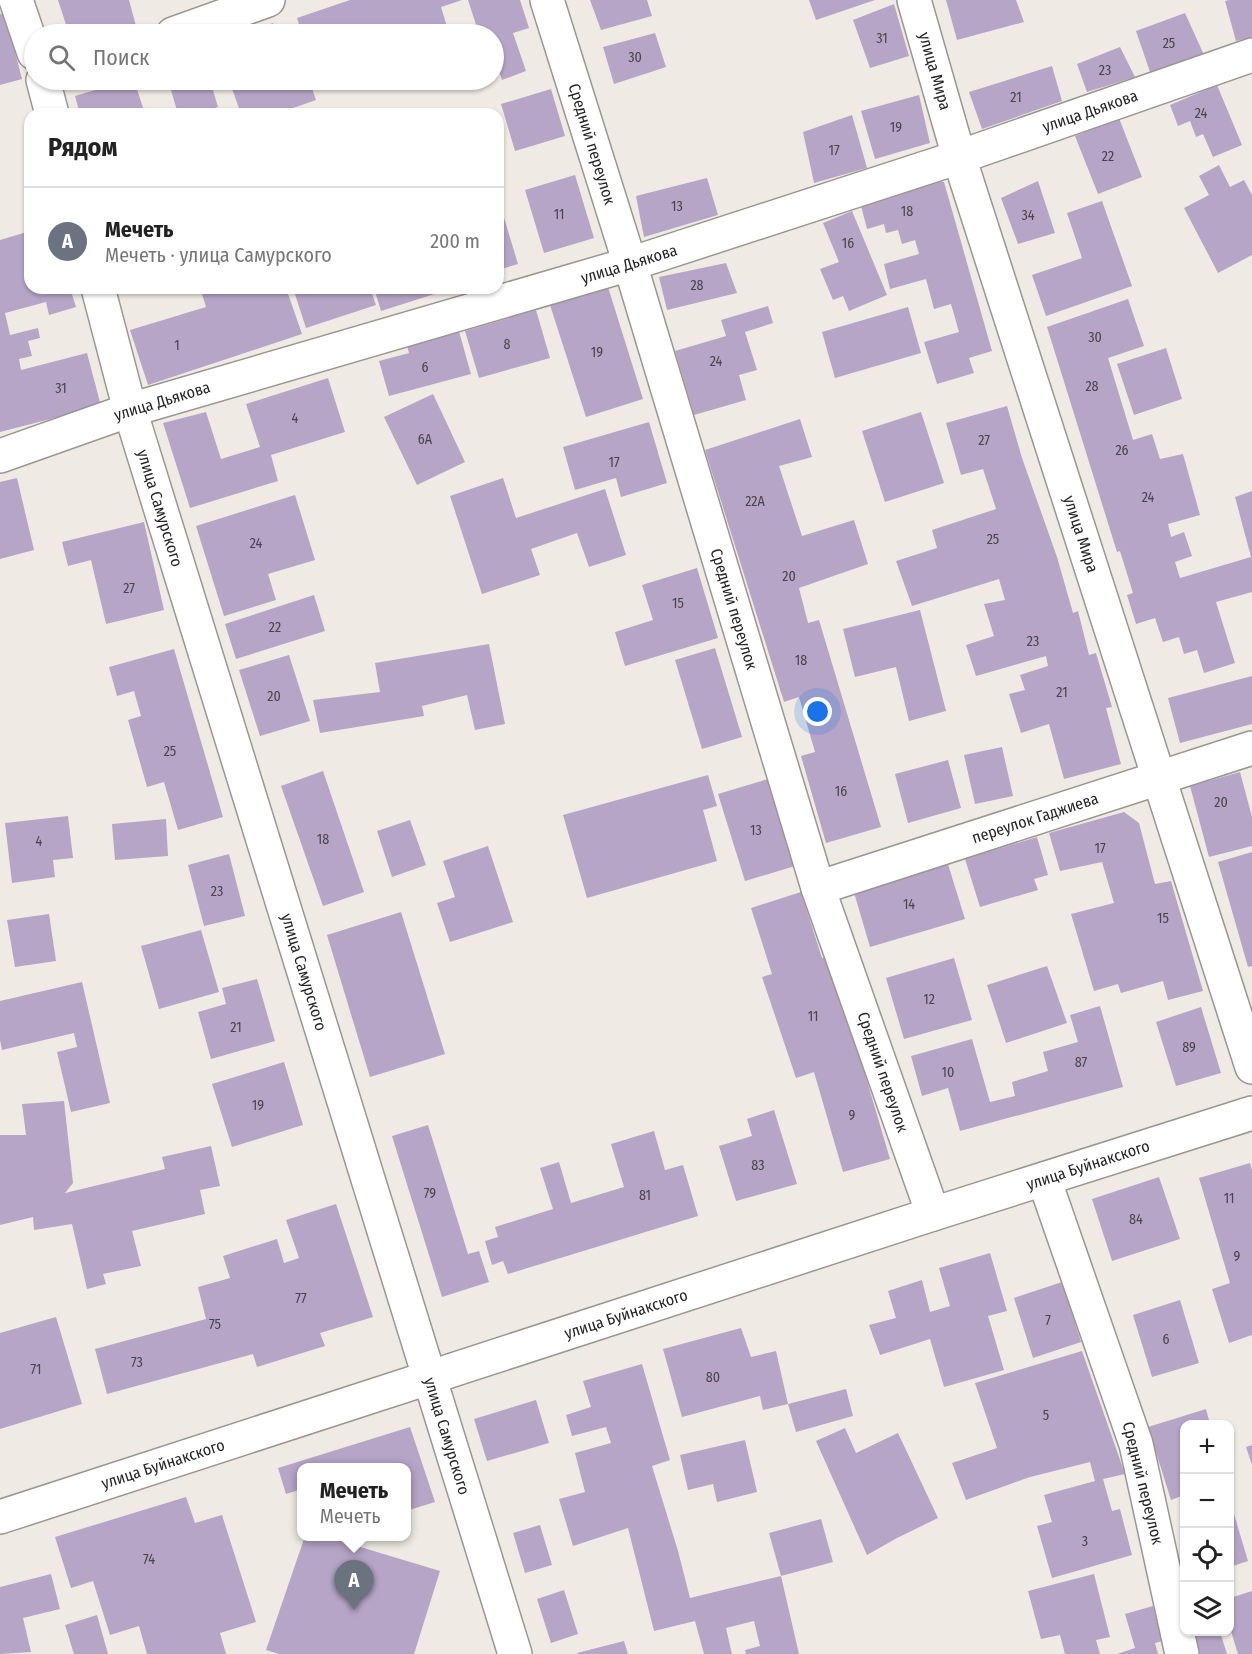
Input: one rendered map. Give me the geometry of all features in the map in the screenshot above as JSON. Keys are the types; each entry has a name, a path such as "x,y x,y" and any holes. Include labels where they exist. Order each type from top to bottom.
{"street":[{"path":"16,0 25,24"},
{"path":"201,24 268,0"},
{"name":"Средний переулок","path":"547,0 630,264 818,888 933,1214"},
{"name":"улица Мира","path":"914,0 959,156 1252,1067"},
{"name":"улица Дьякова","path":"0,456 130,410 630,264 959,156 1252,55"},
{"path":"47,90 51,108"},
{"name":"улица Самурского","path":"100,294 130,410 515,1654"},
{"name":"переулок Гаджиева","path":"818,888 1252,748"},
{"name":"улица Буйнакского","path":"0,1517 933,1214 1252,1113"},
{"name":"Средний переулок","path":"1044,1179 1136,1444 1182,1654"}],"building":[{"path":"58,0 129,0 135,24 66,24"},
{"path":"350,0 462,0 441,7 446,24 299,24 297,18"},
{"path":"468,0 520,0 529,28 513,33 526,71 504,79 504,24 476,24"},
{"path":"590,0 647,0 652,16 601,30"},
{"path":"809,0 875,0 816,20"},
{"path":"946,0 1016,0 1024,22 957,40"},
{"path":"1252,0 1252,37 1236,41 1225,1"},
{"path":"894,4 909,56 870,68 853,20"},
{"path":"5,13 22,79 0,85 0,14"},
{"path":"1185,13 1204,55 1150,72 1136,31"},
{"path":"655,33 666,67 614,84 603,47"},
{"path":"1120,47 1135,77 1087,92 1077,64"},
{"path":"1052,66 1062,101 982,129 969,92"},
{"path":"1217,85 1242,145 1213,157 1203,134 1196,137 1190,121 1178,126 1170,105"},
{"path":"551,89 565,136 515,151 501,104"},
{"path":"95,90 137,90 143,108 78,108 75,96"},
{"path":"171,90 213,90 218,107 214,108 176,108"},
{"path":"233,90 312,90 316,100 293,108 239,108"},
{"path":"919,95 930,143 875,159 861,111"},
{"path":"1115,108 1142,177 1098,194 1075,136 1098,127 1093,117"},
{"path":"852,115 867,168 814,183 803,132"},
{"path":"1219,165 1230,187 1244,180 1252,195 1252,255 1218,273 1184,208 1209,195 1199,176"},
{"path":"575,175 594,238 544,253 525,190"},
{"path":"707,178 718,215 644,237 636,196"},
{"path":"929,179 944,182 992,351 969,358 974,373 937,384 924,342 959,332 951,304 934,309 926,279 890,289 884,264 919,254 915,240 902,244 898,230 886,233 884,224 867,229 859,198"},
{"path":"1038,181 1055,233 1018,244 1001,198"},
{"path":"1102,201 1132,286 1046,316 1032,275 1082,258 1067,213"},
{"path":"852,211 887,295 849,311 843,296 833,300 820,269 839,262 823,223"},
{"path":"504,218 518,264 504,268"},
{"path":"24,233 24,294 72,294 76,307 49,315 46,302 5,313 10,335 38,328 40,338 28,341 32,356 19,359 21,370 87,353 101,406 0,432 0,240"},
{"path":"726,263 737,293 667,310 659,277"},
{"path":"608,287 643,399 586,417 550,305"},
{"path":"202,294 288,294 302,334 148,385 130,330 206,307"},
{"path":"295,294 372,294 376,305 306,328"},
{"path":"376,294 435,294 381,311"},
{"path":"1128,299 1144,346 1108,358 1133,440 1152,434 1160,459 1183,454 1200,515 1168,524 1171,537 1184,532 1192,556 1175,562 1180,578 1251,557 1235,497 1252,491 1252,592 1216,602 1235,663 1204,673 1197,650 1184,654 1179,637 1163,642 1155,618 1136,624 1127,595 1133,593 1120,551 1117,552 1047,327"},
{"path":"768,306 773,323 745,332 757,370 739,375 746,400 694,415 675,351 726,336 721,320"},
{"path":"908,307 921,353 835,378 822,332"},
{"path":"536,310 550,358 479,378 465,331"},
{"path":"458,328 471,374 389,396 379,361 409,353 406,342"},
{"path":"1166,348 1182,399 1134,415 1117,364"},
{"path":"328,378 345,432 271,455 278,481 190,508 163,423 206,412 221,459 260,447 246,404"},
{"path":"433,394 465,462 417,485 384,417"},
{"path":"1007,406 1073,613 1078,611 1089,655 1096,653 1112,707 1106,708 1121,764 1064,779 1049,724 1021,733 1009,694 1025,690 1020,675 1048,666 1046,656 976,676 966,645 994,636 984,604 1005,600 999,579 912,606 896,561 937,548 932,530 996,509 983,469 961,475 946,423"},
{"path":"921,412 944,483 885,502 862,431"},
{"path":"800,419 812,457 779,466 802,536 854,520 868,564 799,588 808,623 819,620 881,827 826,843 801,756 815,752 799,697 784,702 705,450"},
{"path":"649,422 667,483 621,497 616,478 575,490 563,447"},
{"path":"17,478 34,550 0,559 0,482"},
{"path":"503,478 516,518 605,489 626,555 589,567 577,533 531,549 540,575 482,594 450,496"},
{"path":"295,495 315,560 268,574 276,600 224,616 196,526"},
{"path":"144,522 164,610 106,624 91,560 68,566 62,542"},
{"path":"697,568 718,638 625,666 615,632 653,620 642,585"},
{"path":"314,595 325,631 236,659 225,624"},
{"path":"920,610 946,711 909,721 896,667 855,677 843,629"},
{"path":"489,644 505,724 475,730 467,695 422,706 424,716 320,733 313,700 380,692 375,663"},
{"path":"715,648 742,737 702,749 675,660"},
{"path":"174,649 223,817 178,830 164,782 147,787 128,720 141,716 134,691 117,696 109,667"},
{"path":"289,655 310,721 260,736 239,670"},
{"path":"1252,676 1252,724 1180,743 1168,698"},
{"path":"1002,747 1013,796 975,804 964,755"},
{"path":"948,760 961,808 908,823 895,774"},
{"path":"323,771 364,892 323,906 281,786"},
{"path":"1240,772 1252,817 1252,846 1209,857 1190,786"},
{"path":"708,775 717,806 703,810 717,861 587,898 563,815"},
{"path":"768,779 795,866 745,881 718,794"},
{"path":"1124,812 1139,823 1155,884 1171,881 1203,991 1168,1000 1163,981 1121,993 1118,984 1094,991 1071,914 1114,903 1102,862 1060,871 1049,833"},
{"path":"68,816 73,858 53,860 55,877 12,883 5,823"},
{"path":"166,819 168,856 115,860 112,824"},
{"path":"410,820 426,865 392,877 377,831"},
{"path":"1037,837 1048,875 1034,879 1038,890 980,907 965,859"},
{"path":"488,846 513,922 450,942 437,903 455,897 443,861"},
{"path":"1252,852 1252,966 1248,967 1218,862"},
{"path":"229,854 245,916 204,926 188,865"},
{"path":"947,861 965,919 870,947 853,889"},
{"path":"801,892 822,958 831,955 864,1056 860,1057 890,1159 843,1172 814,1072 796,1078 762,977 772,974 751,908"},
{"path":"401,912 445,1054 370,1077 327,935"},
{"path":"49,914 56,961 15,967 7,920"},
{"path":"201,930 219,992 159,1009 141,946"},
{"path":"954,958 972,1020 904,1039 886,978"},
{"path":"1047,966 1067,1023 1006,1043 987,985"},
{"path":"257,979 275,1041 211,1059 198,1012 226,1004 222,988"},
{"path":"82,982 110,1103 71,1112 57,1052 77,1047 74,1033 2,1050 0,1001"},
{"path":"1100,1006 1123,1087 960,1131 948,1088 922,1096 911,1056 972,1039 990,1102 1015,1096 1012,1082 1048,1071 1043,1052 1078,1042 1070,1015"},
{"path":"1201,1007 1221,1073 1176,1086 1156,1022"},
{"path":"284,1062 303,1125 232,1147 212,1084"},
{"path":"64,1101 73,1183 65,1193 165,1169 162,1157 211,1146 220,1186 200,1190 205,1214 132,1231 141,1266 103,1274 106,1284 87,1289 72,1224 34,1230 33,1217 0,1225 0,1135 26,1135 22,1104"},
{"path":"774,1110 797,1184 736,1201 719,1146 752,1136 747,1119"},
{"path":"428,1125 468,1254 479,1251 489,1282 442,1297 392,1136"},
{"path":"654,1131 665,1170 683,1165 698,1216 508,1274 503,1261 492,1265 485,1241 498,1237 495,1227 553,1209 540,1168 559,1162 571,1203 624,1187 611,1144"},
{"path":"1250,1163 1252,1170 1252,1335 1229,1343 1212,1289 1230,1283 1199,1178"},
{"path":"1159,1177 1180,1239 1112,1261 1092,1199"},
{"path":"336,1204 373,1317 320,1333 325,1346 257,1367 253,1354 107,1394 95,1349 206,1319 198,1287 230,1278 223,1256 277,1239 284,1263 299,1258 286,1220"},
{"path":"990,1253 1007,1311 988,1316 1004,1370 944,1387 930,1339 880,1355 869,1325 896,1318 888,1291 922,1280 930,1312 950,1306 939,1268"},
{"path":"1062,1282 1081,1342 1033,1358 1014,1298"},
{"path":"1180,1300 1199,1363 1152,1377 1133,1315"},
{"path":"56,1317 82,1404 0,1429 0,1333"},
{"path":"741,1328 751,1357 776,1351 788,1404 763,1410 760,1396 682,1417 663,1349"},
{"path":"1082,1351 1125,1474 1103,1479 1112,1511 1120,1509 1132,1555 1052,1578 1037,1526 1052,1522 1044,1495 1095,1481 1090,1462 1030,1477 966,1500 952,1463 997,1448 975,1383"},
{"path":"642,1364 670,1460 652,1466 690,1598 781,1576 799,1654 746,1654 745,1650 760,1646 754,1621 726,1628 732,1654 704,1654 695,1621 654,1631 628,1528 573,1546 559,1499 585,1492 575,1453 611,1443 606,1427 572,1436 566,1415 591,1407 583,1381"},
{"path":"846,1389 853,1416 796,1432 788,1404"},
{"path":"536,1400 549,1443 487,1461 474,1419"},
{"path":"1206,1409 1209,1420 1180,1420 1180,1497 1171,1500 1148,1427"},
{"path":"410,1427 435,1502 411,1509 411,1463 297,1463 297,1491 286,1494 278,1468"},
{"path":"845,1428 856,1453 898,1433 938,1518 867,1555 816,1441"},
{"path":"745,1440 757,1492 717,1502 713,1484 688,1490 680,1455"},
{"path":"1252,1445 1252,1465 1246,1447"},
{"path":"186,1497 195,1523 222,1515 256,1622 220,1633 226,1654 147,1654 139,1626 110,1635 93,1581 71,1588 55,1537"},
{"path":"1234,1514 1248,1561 1234,1566"},
{"path":"821,1519 833,1562 781,1576 769,1533"},
{"path":"540,1525 552,1565 525,1573 513,1533"},
{"path":"303,1541 341,1541 440,1571 414,1654 279,1654 266,1650"},
{"path":"51,1574 60,1609 23,1618 31,1652 0,1654 0,1587"},
{"path":"1094,1574 1110,1637 1096,1640 1100,1654 1065,1654 1060,1635 1041,1639 1028,1591"},
{"path":"564,1590 578,1634 551,1643 537,1599"},
{"path":"1252,1591 1252,1654 1238,1654 1232,1636 1234,1597"},
{"path":"1153,1606 1163,1641 1155,1643 1158,1654 1117,1654 1135,1648 1125,1614"},
{"path":"97,1615 108,1654 74,1654 65,1625"},
{"path":"1190,1636 1221,1636 1227,1654 1195,1654"},
{"path":"624,1641 628,1654 577,1654 577,1653"}],"place":[{"name":"Мечеть","path":"354,1610"}]}
